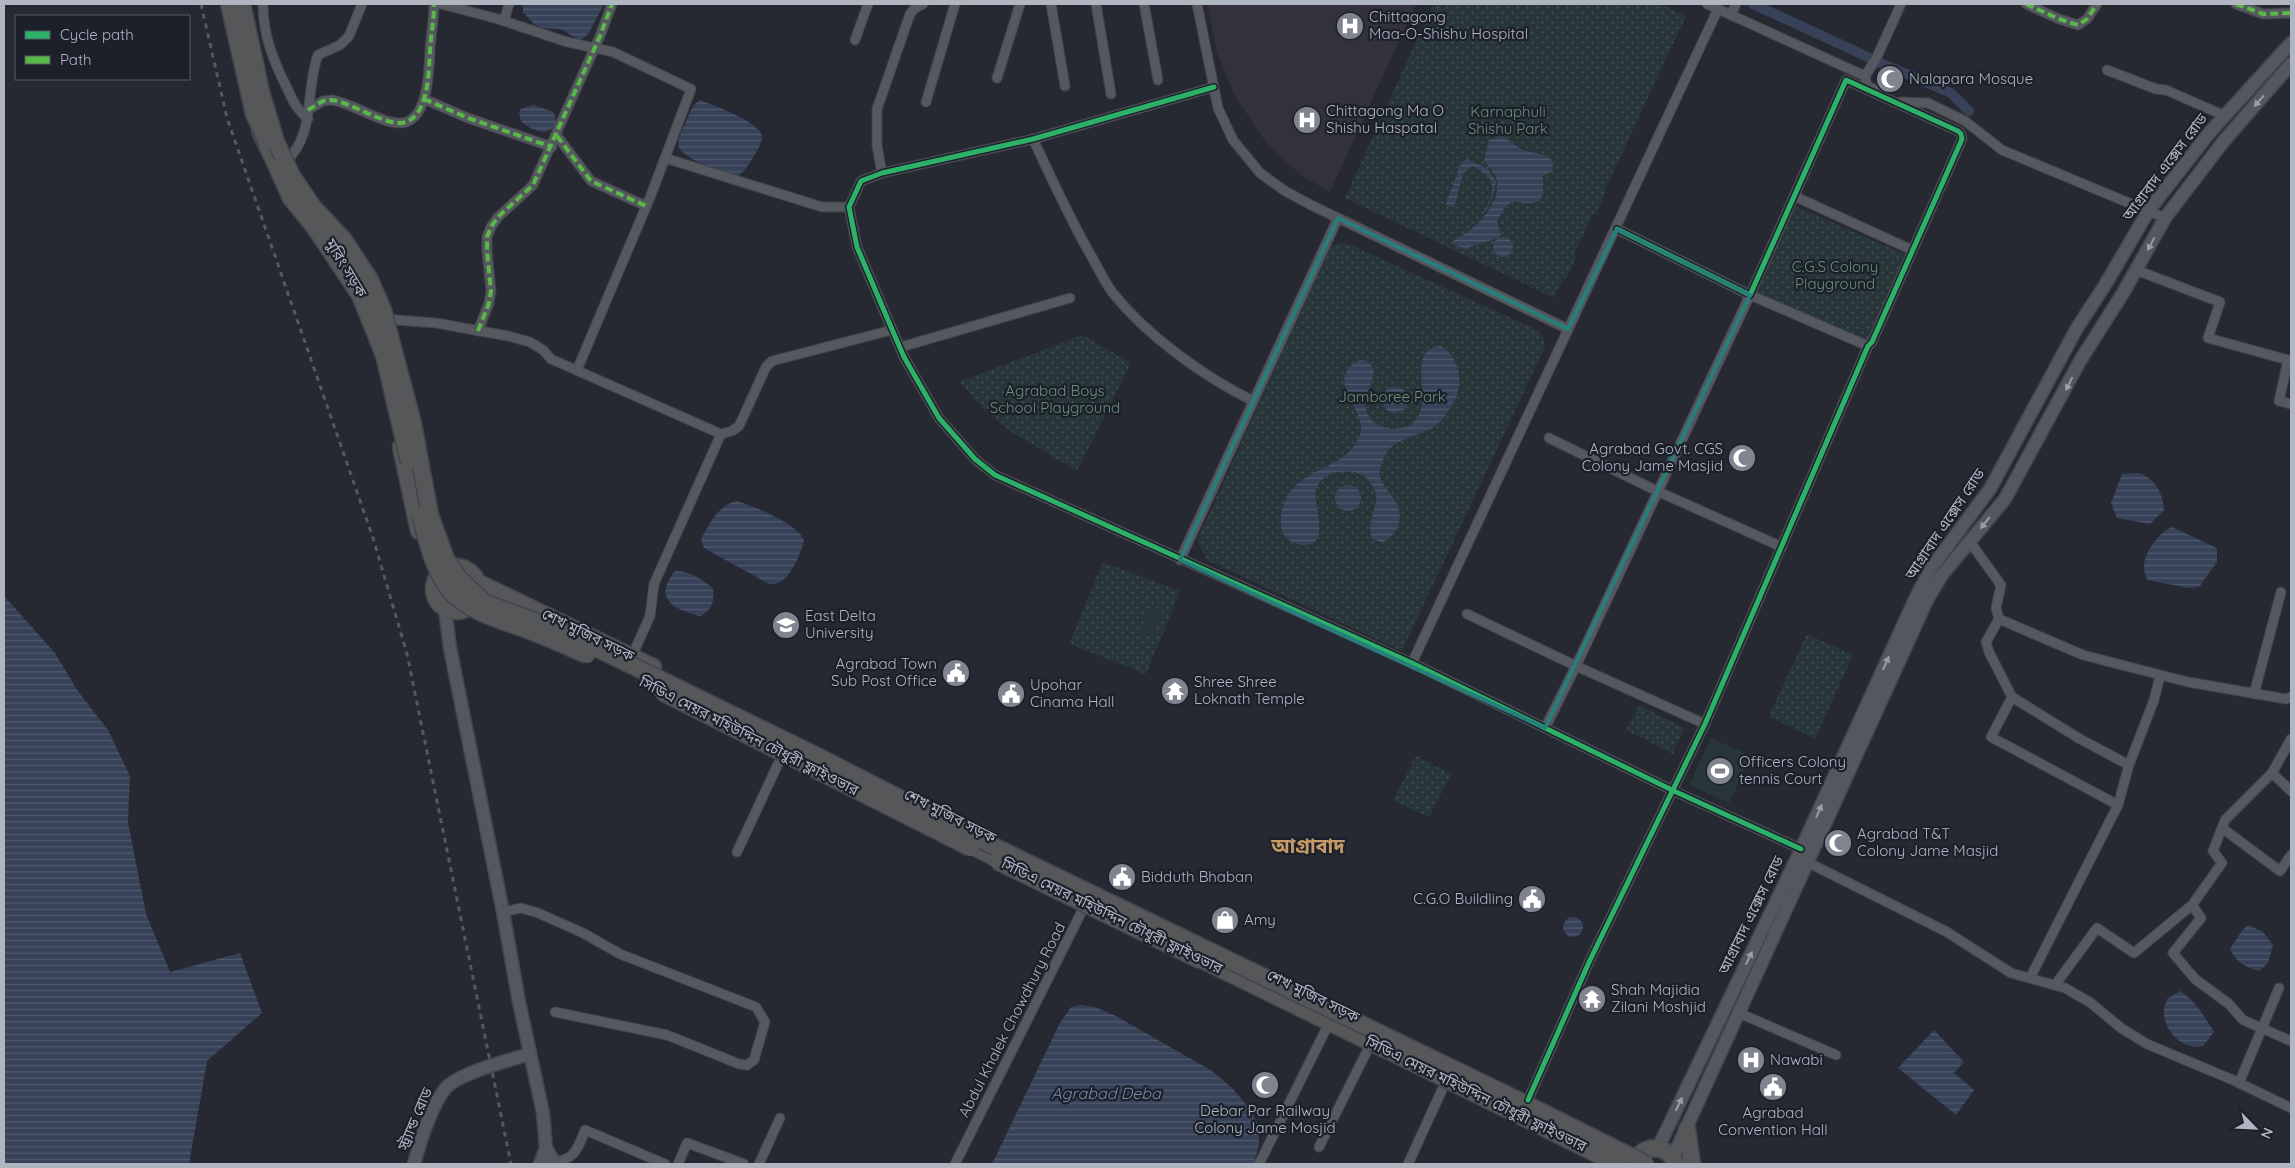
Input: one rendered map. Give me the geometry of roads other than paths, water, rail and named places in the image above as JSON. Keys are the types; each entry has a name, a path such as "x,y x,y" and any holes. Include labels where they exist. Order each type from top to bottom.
{"highway":[{"name":"মুরিং সড়ক","path":"224,4 243,81 276,168 338,251 363,291 373,318 426,556 438,577"},
{"name":"সিডিএ মেয়র মহিউদ্দিন চৌধুরী ফ্লাইওভার","path":"229,4 254,114 291,198 316,229 360,295 384,355 427,544 444,580 454,595 486,616 529,631 596,659 1042,884 1311,1012 1619,1164"},
{"path":"242,4 261,92 276,142 292,176 313,207 344,240 370,280 384,310 413,424 430,515 446,559 459,578 484,603 552,627 819,757 1010,855 1522,1102 1640,1161 1651,1148 1658,1148 1669,1153 1674,1161"},
{"path":"457,567 470,572 477,582 477,595 470,606 458,611 445,609 434,593 438,577 445,570 457,567"},
{"name":"শেখ মুজিব সড়ক","path":"477,582 632,656 1328,1022 1619,1164"},
{"name":"শেখ মুজিব সড়ক","path":"470,606 531,625 593,654 784,751 1528,1100 1640,1161"},
{"path":"1687,1128 1692,1164"}],"main road":[{"name":"আগ্রাবাদ এক্সেস রোড","path":"1658,1148 1801,849 1916,597 1932,567 1990,489 2077,328 2106,285 2149,210 2210,132 2291,43"},
{"name":"আগ্রাবাদ এক্সেস রোড","path":"1674,1161 1687,1128 1807,862 1928,598 1942,574 2005,499 2080,361 2136,270 2165,218 2223,142 2291,64"},
{"path":"1953,537 1965,546"},
{"path":"445,609 450,648 543,1113 546,1148 553,1164"},
{"name":"স্ট্র্যান্ড রোড","path":"414,1164 437,1104 446,1088 460,1079 491,1066 530,1054"},
{"path":"540,1164 546,1148"}],"street":[{"path":"262,4 265,33 280,77 293,103 308,115"},
{"path":"276,168 287,160 301,140 308,115 313,69 318,55 340,45 349,36 362,4"},
{"path":"308,115 323,101 332,100 400,123 409,121 417,114 424,99 429,77 434,4"},
{"path":"441,4 504,21 567,42 613,52 691,89 646,206 577,370"},
{"path":"504,21 509,4"},
{"path":"478,331 489,304 491,291 487,237 491,227 502,212 533,185 552,147 612,4"},
{"path":"855,40 868,4"},
{"path":"882,173 877,146 877,109 882,89 910,14 915,8 923,4"},
{"path":"926,102 954,4"},
{"path":"998,78 1020,4"},
{"path":"1051,4 1065,86"},
{"path":"1096,4 1111,94"},
{"path":"1144,4 1158,80"},
{"path":"1197,4 1218,108 1233,140 1260,173 1285,191 1338,218 1568,329"},
{"path":"1707,4 1867,74"},
{"path":"1731,15 1736,4"},
{"path":"1901,4 1876,59 1867,74 1867,86 1904,104 1928,103 1965,120 2002,150 2165,218"},
{"path":"2026,4 2059,19 2078,25 2086,19 2098,4"},
{"path":"2236,4 2263,14 2291,13"},
{"path":"1412,664 1718,10"},
{"path":"2107,70 2166,90 2225,116"},
{"path":"1528,1100 1590,960 1705,724 1868,346 1962,139 1962,134 1958,130 1846,80 1750,295 1545,728"},
{"path":"1214,88 1033,139 882,173 861,181 850,207 857,247 892,330 939,418 975,459 995,475 1412,664 1674,791 1801,849"},
{"path":"424,99 475,121 552,147"},
{"path":"556,136 591,181 646,206"},
{"path":"1033,139 1080,237 1111,290 1145,328 1182,356 1253,401"},
{"path":"665,158 806,202 822,206 850,207"},
{"path":"1794,196 1912,250"},
{"path":"1180,560 1338,218"},
{"path":"1617,229 1750,295 1868,346"},
{"path":"2136,270 2220,302 2208,338 2288,360 2279,401 2291,404"},
{"path":"901,348 1070,298"},
{"path":"373,318 436,323 508,336 530,342 543,350 551,359 720,434 732,431 739,426 766,367 772,361 892,330"},
{"path":"632,656 650,616 654,584 720,434"},
{"path":"1549,438 1657,492 1782,547"},
{"path":"1965,546 2000,585 1996,608 1999,619 1986,642 1989,652 2012,697 2080,739 2129,765"},
{"path":"2254,694 2281,592"},
{"path":"1467,614 1705,724"},
{"path":"1999,619 2083,655 2160,676 2254,694 2286,699 2291,698"},
{"path":"2030,978 2118,805 2129,765 2154,700 2160,676"},
{"path":"2012,697 1991,737 2118,805"},
{"path":"2055,985 2097,928 2134,953 2192,905 2222,863 2212,851 2226,820 2272,773 2288,752 2291,739"},
{"path":"737,852 784,751"},
{"path":"2272,773 2291,791"},
{"path":"2222,828 2280,871 2291,854"},
{"path":"1807,862 1948,932 2011,973 2065,988 2092,1004 2121,1028 2147,1044 2239,1083 2291,1108"},
{"name":"Abdul Khalek Chowdhury Road","path":"955,1164 1089,895"},
{"path":"2192,905 2201,918 2173,953 2195,979 2229,1004 2243,1020 2262,1030 2291,1041"},
{"path":"503,912 521,908 538,913 583,933 620,954 756,1007 765,1022 754,1060 747,1065 739,1064 668,1035 555,1012"},
{"path":"2239,1083 2279,988"},
{"path":"1739,1013 1836,1054"},
{"path":"1260,1164 1328,1022"},
{"path":"1319,1147 1372,1043"},
{"path":"1408,1164 1447,1079"},
{"path":"761,1164 780,1118"},
{"path":"553,1164 567,1160 577,1152 585,1130 665,1164"},
{"path":"678,1164 687,1143 744,1164"}],"water":[{"path":"523,4 604,4 589,33 580,41 561,29 541,28 534,24 523,12"},
{"path":"700,100 745,120 753,125 762,136 760,146 741,174 733,175 706,166 689,157 679,148 679,137 682,129 692,108"},
{"path":"533,105 554,112 556,121 550,130 540,132 530,128 521,121 519,112 521,109"},
{"path":"1501,136 1521,149 1551,159 1553,164 1552,171 1543,176 1543,193 1540,201 1532,203 1512,202 1497,221 1501,234 1466,249 1453,244 1453,241 1478,223 1492,206 1498,187 1496,177 1484,161 1489,140"},
{"path":"1467,159 1487,168 1496,181 1494,193 1485,212 1483,212 1491,197 1492,185 1486,175 1472,166 1463,174 1454,208 1446,204 1460,165"},
{"path":"1503,237 1510,240 1513,247 1510,254 1503,257 1496,254 1493,247 1496,240"},
{"path":"1441,346 1451,354 1455,361 1460,378 1458,393 1447,413 1437,425 1397,443 1385,456 1381,466 1381,480 1395,501 1400,516 1398,527 1392,536 1382,542 1372,539 1370,531 1376,501 1373,487 1360,474 1343,472 1329,475 1317,486 1315,493 1319,531 1317,539 1311,544 1301,545 1288,539 1282,530 1281,517 1286,498 1292,489 1300,481 1339,460 1348,453 1359,436 1361,430 1360,421 1344,380 1353,364 1359,360 1370,363 1374,371 1365,403 1368,415 1380,426 1394,429 1411,424 1419,415 1422,402 1421,373 1423,360 1428,350"},
{"path":"1395,387 1404,391 1408,400 1404,409 1395,413 1386,409 1382,400 1386,391"},
{"path":"2122,474 2142,474 2152,480 2158,489 2164,510 2150,524 2117,518 2111,503"},
{"path":"1348,485 1357,489 1361,498 1357,507 1348,511 1339,507 1335,498 1339,489"},
{"path":"737,501 764,511 784,522 800,534 804,540 792,570 780,582 774,584 767,583 704,548 701,539 711,521 725,506"},
{"path":"2172,527 2217,548 2217,562 2199,587 2189,588 2147,580 2144,568 2146,556 2157,538"},
{"path":"675,571 696,576 713,589 711,605 704,614 700,616 681,610 669,601 666,595 666,588"},
{"path":"4,596 55,653 77,690 108,730 130,776 128,822 146,914 170,972 240,953 262,1013 207,1061 189,1164 4,1164"},
{"path":"1573,917 1580,920 1583,927 1580,934 1573,937 1566,934 1563,927 1566,920"},
{"path":"2248,925 2263,932 2273,945 2268,963 2259,971 2242,963 2232,954 2230,949"},
{"path":"2180,991 2195,1004 2214,1032 2203,1046 2189,1046 2183,1043 2172,1034 2165,1022 2164,1011 2167,999"},
{"name":"Agrabad Deba","path":"1080,1005 1095,1007 1116,1016 1212,1071 1232,1088 1249,1108 1258,1125 1259,1144 1254,1164 992,1164 1060,1023 1071,1007"},
{"path":"1934,1030 1964,1062 1954,1073 1974,1090 1956,1115 1898,1068"}],"waterway":[{"path":"1753,4 1951,93 1969,111"}],"railway":[{"path":"201,4 227,118 373,538 407,654 511,1164"}],"place":[{"name":"Chittagong Maa-O-Shishu Hospital","path":"1350,26"},
{"name":"Nalapara Mosque","path":"1890,79"},
{"name":"Chittagong Ma O Shishu Haspatal","path":"1307,120"},
{"name":"Agrabad Govt. CGS Colony Jame Masjid","path":"1742,458"},
{"name":"East Delta University","path":"786,625"},
{"name":"Agrabad Town Sub Post Office","path":"956,673"},
{"name":"Shree Shree Loknath Temple","path":"1175,691"},
{"name":"Upohar Cinama Hall","path":"1011,694"},
{"name":"Officers Colony tennis Court","path":"1720,771"},
{"name":"Agrabad T&T Colony Jame Masjid","path":"1838,843"},
{"name":"Bidduth Bhaban","path":"1122,877"},
{"name":"C.G.O Buildling","path":"1532,899"},
{"name":"Amy","path":"1225,920"},
{"name":"Shah Majidia Zilani Moshjid","path":"1592,999"},
{"name":"Nawabi","path":"1751,1060"},
{"name":"Debar Par Railway Colony Jame Mosjid","path":"1265,1085"},
{"name":"Agrabad Convention Hall","path":"1773,1087"}],"district":[{"name":"আগ্রাবাদ","path":"1308,846"}],"park label":[{"name":"Karnaphuli Shishu Park","path":"1508,120"},
{"name":"C.G.S Colony Playground","path":"1835,276"},
{"name":"Jamboree Park","path":"1392,397"},
{"name":"Agrabad Boys School Playground","path":"1055,400"}]}
